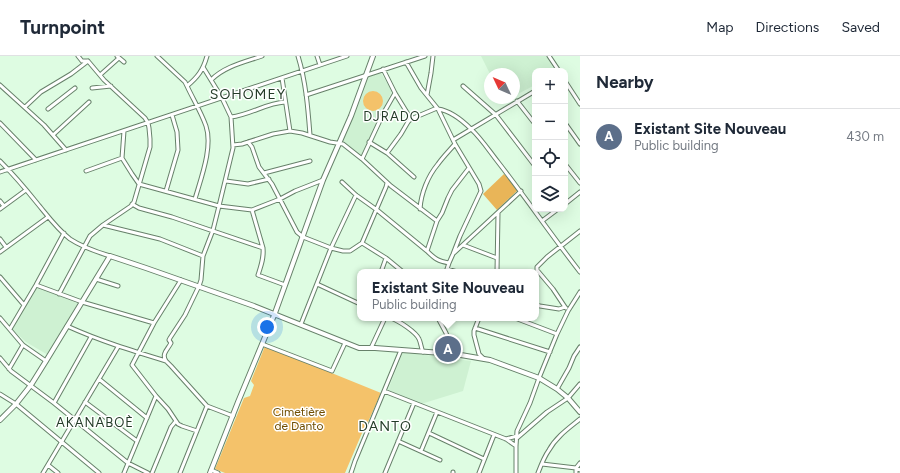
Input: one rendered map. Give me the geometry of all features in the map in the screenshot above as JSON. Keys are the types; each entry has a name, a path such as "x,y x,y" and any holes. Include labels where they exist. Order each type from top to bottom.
{"street":[{"path":"59,294 90,236 132,204 150,147 148,123 142,115 100,75 88,61 82,61 78,56"},
{"path":"157,56 175,72 187,86 207,130 207,157 195,199"},
{"path":"187,86 195,79 204,67 207,56"},
{"path":"211,80 224,70 262,56"},
{"path":"298,56 306,95 310,135"},
{"path":"317,56 320,65"},
{"path":"0,172 347,56"},
{"path":"218,473 210,472 275,313 323,180 352,116 373,56"},
{"path":"306,95 425,56"},
{"path":"427,95 432,73 433,56"},
{"path":"549,56 557,68"},
{"path":"100,75 118,57 124,62"},
{"path":"25,107 41,92 88,61"},
{"path":"406,62 417,82 438,108 454,142 482,191 476,200 446,269"},
{"path":"204,67 222,98 231,118 233,145 226,181 204,256 201,280 185,315 170,338 171,343 164,353 164,356 166,361 207,406 233,416"},
{"path":"383,69 395,93 411,119"},
{"path":"282,78 290,131"},
{"path":"0,85 54,135 66,150"},
{"path":"568,85 579,99 580,104"},
{"path":"92,88 111,86"},
{"path":"462,86 496,115 532,162"},
{"path":"48,109 75,88"},
{"path":"362,159 383,114 395,93"},
{"path":"520,100 532,93"},
{"path":"54,135 89,102"},
{"path":"231,118 272,104 285,102"},
{"path":"420,208 420,202 432,172 454,142 472,129 514,104"},
{"path":"519,104 532,120"},
{"path":"387,153 411,119 438,108 450,112 472,129 521,191 560,247 580,272"},
{"path":"166,191 178,150 178,132 172,114"},
{"path":"0,123 36,160"},
{"path":"568,127 580,144"},
{"path":"124,131 122,158 139,184 219,206 252,210 323,180"},
{"path":"233,145 290,131 297,131 345,145 387,183 437,221"},
{"path":"252,147 254,140"},
{"path":"248,142 252,147 257,164 269,179 297,232 303,237 331,248 345,252 350,251 362,243 387,183"},
{"path":"369,142 387,153 414,177"},
{"path":"86,171 122,158"},
{"path":"0,161 64,234 85,247 275,313 359,348 455,354 490,360 538,378 557,389 568,398 580,412"},
{"path":"264,173 310,161"},
{"path":"427,251 437,221 452,190 469,168"},
{"path":"568,168 580,183"},
{"path":"226,181 248,184 269,179"},
{"path":"342,182 434,258 449,263"},
{"path":"386,187 391,186"},
{"path":"0,209 26,190"},
{"path":"453,254 521,191"},
{"path":"568,202 580,192"},
{"path":"301,324 331,248 356,194"},
{"path":"0,201 4,206"},
{"path":"416,205 420,202"},
{"path":"132,204 139,208 163,214 263,248"},
{"path":"252,210 263,248 263,258 258,275 285,285"},
{"path":"542,221 554,212"},
{"path":"497,269 498,213"},
{"path":"0,252 48,217"},
{"path":"103,225 160,239 204,256"},
{"path":"537,269 538,266 580,231"},
{"path":"10,329 64,234"},
{"path":"0,239 6,247"},
{"path":"362,243 386,258 399,269"},
{"path":"463,245 497,258"},
{"path":"0,420 16,404 31,385 110,256"},
{"path":"382,269 386,258"},
{"path":"539,272 553,289 568,311"},
{"path":"0,277 24,305"},
{"path":"96,279 118,286"},
{"path":"181,280 154,323 133,364 133,367 168,409 180,426 197,431"},
{"path":"317,284 357,303"},
{"path":"36,285 82,302 154,323"},
{"path":"516,473 517,431 530,403 538,378 557,334 568,311 580,292"},
{"path":"539,305 559,309 565,307"},
{"path":"0,318 23,345 46,361"},
{"path":"371,348 384,321"},
{"path":"398,321 419,338 423,352"},
{"path":"440,321 455,354"},
{"path":"478,321 474,335 478,354 484,359"},
{"path":"523,321 557,334"},
{"path":"68,326 91,337 118,347 166,361"},
{"path":"475,328 550,352"},
{"path":"54,403 91,337"},
{"path":"262,344 332,371 345,343"},
{"path":"9,369 23,345"},
{"path":"43,473 118,347"},
{"path":"557,389 580,347"},
{"path":"351,473 401,350"},
{"path":"0,358 9,369 54,403 128,463 148,473"},
{"path":"99,378 147,418"},
{"path":"506,439 517,437 547,412 568,398 580,384"},
{"path":"384,391 506,439 516,446"},
{"path":"0,394 16,404 100,473"},
{"path":"124,473 156,396"},
{"path":"85,402 137,441"},
{"path":"385,473 414,403"},
{"path":"180,473 207,406"},
{"path":"421,451 437,412"},
{"path":"538,473 548,451 554,443 580,419"},
{"path":"152,473 171,427 176,421"},
{"path":"429,433 484,459"},
{"path":"479,473 494,435"},
{"path":"398,441 440,460"},
{"path":"576,473 576,468 580,463"},
{"path":"542,464 576,468 580,470"},
{"path":"48,465 58,473"},
{"path":"517,468 520,473"}],"shaded area":[{"path":"481,56 546,56 553,68 532,68 532,87 520,93 520,68 487,68"},
{"path":"381,73 392,91 361,157 343,141 368,77"},
{"path":"504,174 518,190 497,210 483,194"},
{"path":"37,287 79,304 48,355 26,342 12,329"},
{"path":"403,352 471,361 463,391 421,404 388,390"}],"green space":[{"path":"373,91 380,94 383,101 380,108 373,111 366,108 363,101 366,94"},
{"name":"Cimetière de Danto","path":"265,346 381,393 345,473 225,473 215,469 244,398 250,396 254,385 251,381"}],"place":[{"name":"Existant Site Nouveau","path":"448,349"}],"district":[{"name":"SOHOMEY","path":"248,94"},
{"name":"DJRADO","path":"392,116"},
{"name":"AKANABOÈ","path":"95,422"},
{"name":"DANTO","path":"385,426"}]}
